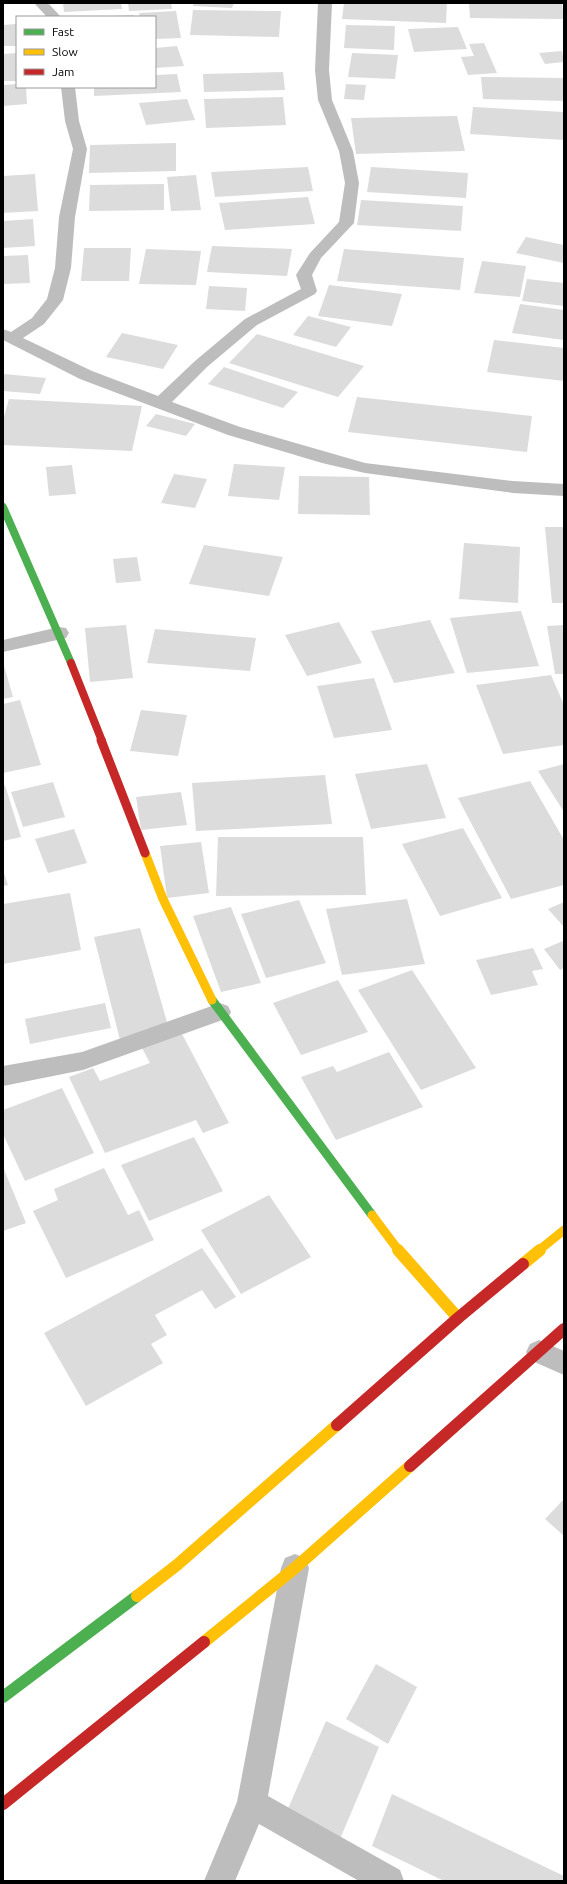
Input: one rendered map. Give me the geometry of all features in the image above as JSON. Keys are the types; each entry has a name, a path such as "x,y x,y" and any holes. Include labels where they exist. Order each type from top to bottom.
{"street":[{"path":"41,3 53,16"},
{"path":"162,402 201,364 251,322 309,291 304,275 315,256 346,223 352,183 346,152 325,100 322,70 325,3"},
{"path":"8,336 38,321 55,300 63,268 67,217 80,150 72,120 68,88"},
{"path":"8,336 86,375 162,402 234,431 365,468 513,487 564,490"},
{"path":"3,507 59,633 163,899 208,994 400,1253 458,1318"},
{"path":"3,646 59,633"},
{"path":"3,1076 83,1061 220,1012"},
{"path":"3,1697 177,1565 458,1318 564,1230"},
{"path":"3,1804 295,1568 564,1330"},
{"path":"539,1352 564,1363"},
{"path":"219,1881 252,1803 295,1568"},
{"path":"252,1803 389,1881"}],"building":[{"path":"63,3 121,3 122,9 64,12"},
{"path":"128,3 171,3 172,9 129,11"},
{"path":"194,3 234,3 232,8 193,6"},
{"path":"344,3 447,3 446,23 342,19"},
{"path":"469,3 562,3 564,19 470,18"},
{"path":"193,10 281,11 279,37 190,35"},
{"path":"176,11 181,38 156,39 156,16 140,16 139,13"},
{"path":"133,15 134,16 112,16"},
{"path":"16,24 16,46 3,46 3,25"},
{"path":"346,25 395,26 394,50 344,48"},
{"path":"458,27 467,49 414,52 408,29"},
{"path":"484,43 497,73 468,75 461,57 474,56 469,44"},
{"path":"177,46 184,66 156,68 156,48"},
{"path":"562,51 564,62 545,64 539,53"},
{"path":"16,53 16,81 3,81 3,54"},
{"path":"352,53 398,55 395,79 348,77"},
{"path":"283,72 285,90 204,92 203,74"},
{"path":"177,74 181,92 94,96 94,88 156,88 156,75"},
{"path":"481,77 564,78 564,101 483,99"},
{"path":"16,84 16,88 26,88 27,104 3,106 3,85"},
{"path":"346,84 366,85 364,100 344,99"},
{"path":"283,97 286,125 206,128 204,99"},
{"path":"187,99 195,120 146,125 139,103"},
{"path":"473,107 564,112 564,140 470,134"},
{"path":"457,116 465,151 356,154 351,118"},
{"path":"176,143 176,171 89,173 90,145"},
{"path":"308,167 313,191 215,197 211,172"},
{"path":"371,167 468,173 466,198 367,192"},
{"path":"35,174 38,211 3,213 3,176"},
{"path":"196,175 201,210 171,211 167,177"},
{"path":"164,184 164,210 89,211 90,185"},
{"path":"308,197 315,224 225,230 219,203"},
{"path":"361,200 463,206 461,231 357,225"},
{"path":"33,219 35,246 3,248 3,221"},
{"path":"526,237 564,245 564,263 516,253"},
{"path":"212,246 292,249 287,276 207,272"},
{"path":"84,248 131,248 129,281 81,281"},
{"path":"146,249 201,251 196,285 139,284"},
{"path":"344,249 464,258 460,290 337,281"},
{"path":"28,255 30,283 3,284 3,256"},
{"path":"482,261 526,266 520,297 474,293"},
{"path":"527,279 564,283 564,306 522,301"},
{"path":"329,285 402,294 392,326 318,316"},
{"path":"209,286 247,288 245,311 206,309"},
{"path":"520,304 564,310 564,340 512,333"},
{"path":"308,316 351,327 336,347 293,335"},
{"path":"122,333 178,345 163,369 106,357"},
{"path":"257,334 364,366 338,397 229,363"},
{"path":"494,340 564,348 564,381 487,372"},
{"path":"224,367 298,392 283,408 208,384"},
{"path":"4,374 46,378 40,394 3,391"},
{"path":"357,397 532,416 527,452 348,432"},
{"path":"9,399 142,406 132,451 3,445 3,420"},
{"path":"156,414 195,424 186,436 146,426"},
{"path":"234,464 285,467 279,500 228,496"},
{"path":"72,465 76,494 49,496 46,467"},
{"path":"174,474 207,479 195,508 161,503"},
{"path":"299,476 369,477 370,515 298,514"},
{"path":"545,527 564,527 564,603 552,603"},
{"path":"464,543 520,547 518,603 459,599"},
{"path":"204,545 283,557 269,596 189,584"},
{"path":"137,557 141,581 116,583 113,559"},
{"path":"521,611 539,666 467,673 450,618"},
{"path":"430,620 455,673 394,683 371,631"},
{"path":"339,622 362,663 307,676 285,635"},
{"path":"126,625 133,678 90,682 85,628"},
{"path":"564,625 564,674 555,674 547,626"},
{"path":"155,629 256,638 250,671 147,663"},
{"path":"3,662 13,697 3,699"},
{"path":"551,675 564,705 564,745 503,754 476,685"},
{"path":"374,678 392,730 334,738 317,686"},
{"path":"20,700 41,765 3,773 3,704"},
{"path":"141,710 187,715 178,756 130,751"},
{"path":"427,764 446,818 371,829 355,774"},
{"path":"564,764 564,812 538,771"},
{"path":"325,775 332,824 196,831 192,783"},
{"path":"530,781 564,840 564,885 511,899 458,798"},
{"path":"53,782 65,817 23,827 11,792"},
{"path":"5,785 21,837 3,841 3,786"},
{"path":"181,792 187,825 141,830 136,797"},
{"path":"463,828 502,898 440,916 402,844"},
{"path":"74,829 87,863 48,873 35,839"},
{"path":"218,837 363,837 366,895 216,896"},
{"path":"201,842 209,893 167,898 160,846"},
{"path":"3,870 8,885 3,886"},
{"path":"70,893 81,950 3,964 3,904"},
{"path":"407,899 425,964 342,975 326,909"},
{"path":"299,900 326,963 266,978 241,914"},
{"path":"564,902 564,927 548,909"},
{"path":"231,907 261,983 221,992 193,916"},
{"path":"140,928 169,1029 120,1040 94,937"},
{"path":"563,941 564,968 560,970 544,949"},
{"path":"533,948 543,969 532,971 538,985 491,995 476,960"},
{"path":"412,970 476,1068 421,1090 358,990"},
{"path":"338,980 368,1032 301,1055 273,1003"},
{"path":"105,1003 111,1028 30,1044 25,1019"},
{"path":"182,1034 229,1123 203,1133 196,1120 105,1153 69,1077 93,1068 100,1081 150,1063 142,1048"},
{"path":"389,1052 423,1107 336,1140 301,1077 333,1066 337,1072"},
{"path":"62,1088 94,1153 25,1181 3,1134 3,1110"},
{"path":"194,1137 223,1191 149,1221 121,1165"},
{"path":"3,1167 26,1223 3,1231"},
{"path":"104,1168 128,1215 139,1210 154,1240 66,1278 33,1211 58,1200 54,1189"},
{"path":"269,1195 311,1257 241,1294 201,1230"},
{"path":"202,1248 236,1297 215,1309 202,1290 155,1315 167,1335 151,1344 163,1363 86,1406 44,1333"},
{"path":"564,1499 564,1536 545,1519"},
{"path":"376,1664 417,1687 388,1744 346,1719"},
{"path":"326,1721 379,1747 340,1839 287,1811"},
{"path":"392,1794 564,1876 564,1881 444,1881 372,1846"}],"traffic: fast":[{"path":"3,507 71,663"},
{"path":"212,1000 372,1215"},
{"path":"3,1697 137,1596"}],"traffic: slow":[{"path":"145,853 163,899 212,1000"},
{"path":"372,1215 400,1253 458,1318"},
{"path":"523,1264 564,1230"},
{"path":"137,1596 177,1565 337,1425"},
{"path":"204,1642 295,1568 410,1466"}],"traffic: jam":[{"path":"71,663 145,853"},
{"path":"337,1425 458,1318 523,1264"},
{"path":"410,1466 564,1329"},
{"path":"3,1804 204,1642"}]}
